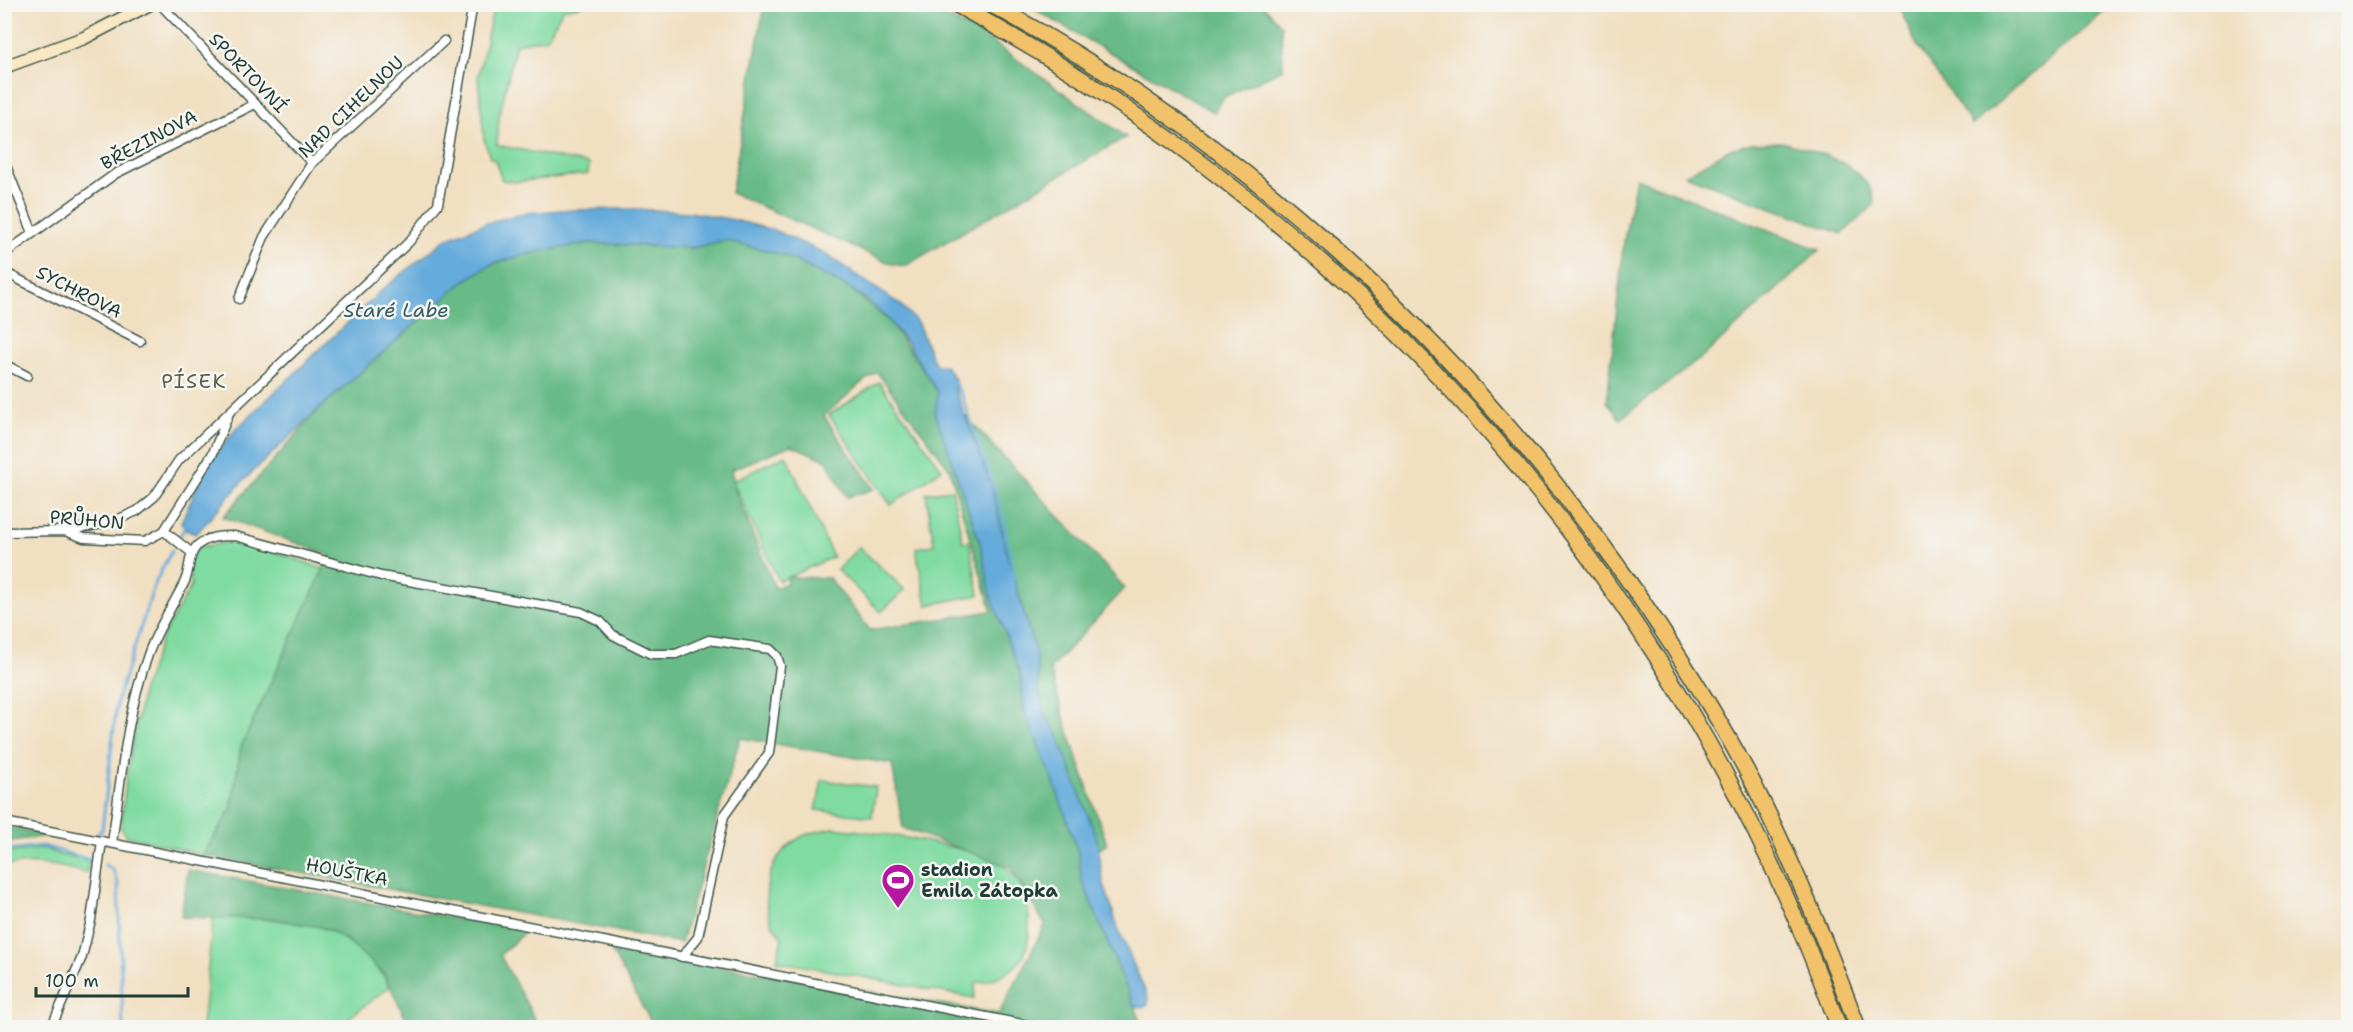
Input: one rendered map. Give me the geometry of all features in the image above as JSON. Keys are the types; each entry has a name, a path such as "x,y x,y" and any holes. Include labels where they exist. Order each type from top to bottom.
{"highway":[{"path":"955,4 1049,58 1122,105 1233,186 1358,294 1436,372 1489,430 1598,568 1677,687 1726,774 1778,878 1811,952 1839,1028"},
{"path":"990,4 1056,43 1176,122 1245,174 1372,284 1446,358 1501,419 1612,558 1655,619 1701,691 1751,780 1796,873 1858,1028"}],"street":[{"path":"4,67 84,38 150,4"},
{"name":"SPORTOVNÍ","path":"160,4 312,163"},
{"path":"65,531 112,522 137,511 154,497 179,460 367,284 409,242 432,214 438,204 473,4"},
{"name":"NAD CIHELNOU","path":"239,299 264,237 312,163 444,41"},
{"name":"BŘEZINOVA","path":"4,254 115,174 255,104"},
{"path":"4,161 33,233"},
{"name":"SYCHROVA","path":"4,272 140,341"},
{"path":"4,364 27,376"},
{"path":"192,553 164,531 213,453 230,412"},
{"name":"PRŮHON","path":"4,532 65,531 84,538 145,541 164,531"},
{"path":"112,843 120,771 148,654 186,578 192,553 198,545 215,537 235,536 381,576 581,612 600,621 613,635 643,652 676,654 702,642 717,640 770,649 777,656 780,666 769,753 724,816 698,937 682,957"},
{"name":"HOUŠTKA","path":"4,822 1042,1028"},
{"path":"51,1028 82,957 91,920 102,841"}],"green space":[{"path":"494,5 586,5 563,9 547,38 516,44 499,117 497,145 589,164 588,174 515,182 502,180 495,160 490,158 484,139 478,77"},
{"path":"764,5 918,5 978,32 1126,137 905,266 892,264 731,193"},
{"path":"1027,5 1263,5 1281,25 1283,69 1226,96 1218,105 1215,113"},
{"path":"1896,5 2112,5 1972,125 1916,44"},
{"path":"1782,142 1824,155 1852,169 1863,178 1871,190 1875,204 1842,234 1685,175 1730,149 1751,143"},
{"path":"1636,178 1820,250 1704,356 1620,419 1607,402 1624,240"},
{"path":"725,240 784,255 851,289 890,322 924,371 1125,588 1050,669 1067,728 1107,844 1080,863 1143,1027 647,1027 650,1020 609,947 999,1014 1045,925 1011,867 903,828 892,764 740,738 681,943 203,855 231,809 241,747 330,555 223,517 320,408 464,281 492,264 538,251 589,243 693,248","holes":["877,372 949,468 992,611 870,630 829,578 787,577 787,583 775,588 737,496 731,470 791,445 826,460 847,497 874,489 824,416"]},
{"path":"879,382 942,469 891,505 829,415"},
{"path":"786,455 833,557 779,581 732,481"},
{"path":"952,490 963,542 969,541 979,595 927,605 916,548 934,545 926,493"},
{"path":"242,540 324,569 241,747 231,809 203,855 127,836 121,828 126,777 142,693 162,637 191,586 186,549"},
{"path":"859,547 905,590 881,612 837,570"},
{"path":"822,780 876,787 872,817 816,810"},
{"path":"5,827 53,835 5,842"},
{"name":"stadion Emila Zátopka","path":"834,828 954,848 998,863 1011,872 1025,896 1029,923 1026,950 1017,965 994,979 976,983 974,998 777,961 782,938 771,922 767,907 771,871 783,851 792,843 803,836"},
{"path":"44,848 60,855 91,859 86,873 36,864 5,866 5,853"},
{"path":"188,870 463,920 529,928 500,955 539,1027 410,1027 384,974 348,941 331,931 272,919 181,917"},
{"path":"213,917 258,918 306,923 333,932 374,964 383,974 389,987 337,1027 202,1028"}],"water":[{"name":"Staré Labe","path":"634,209 689,212 735,220 776,231 822,252 901,305 917,322 934,362 937,365 945,365 955,379 955,389 993,490 1008,558 1036,654 1040,696 1045,714 1057,733 1097,839 1103,881 1118,928 1148,998 1148,1005 1142,1008 1134,1006 1081,878 1079,855 1053,780 1024,711 1020,674 991,596 980,543 935,413 938,393 908,344 886,317 851,289 784,255 725,240 693,248 589,243 531,253 492,264 464,281 320,408 242,482 196,534 185,530 181,522 207,466 235,430 383,289 446,239 486,223 525,213"}],"waterway":[{"path":"954,382 962,396 1002,511 1014,579"},
{"path":"179,537 185,528"},
{"path":"98,833 102,830 117,701 155,583 172,550"},
{"path":"4,850 43,846 93,861"},
{"path":"105,865 113,870 118,883 123,1028"}],"place":[{"name":"stadion Emila Zátopka","path":"898,909"}],"district":[{"name":"PÍSEK","path":"194,381"}]}
